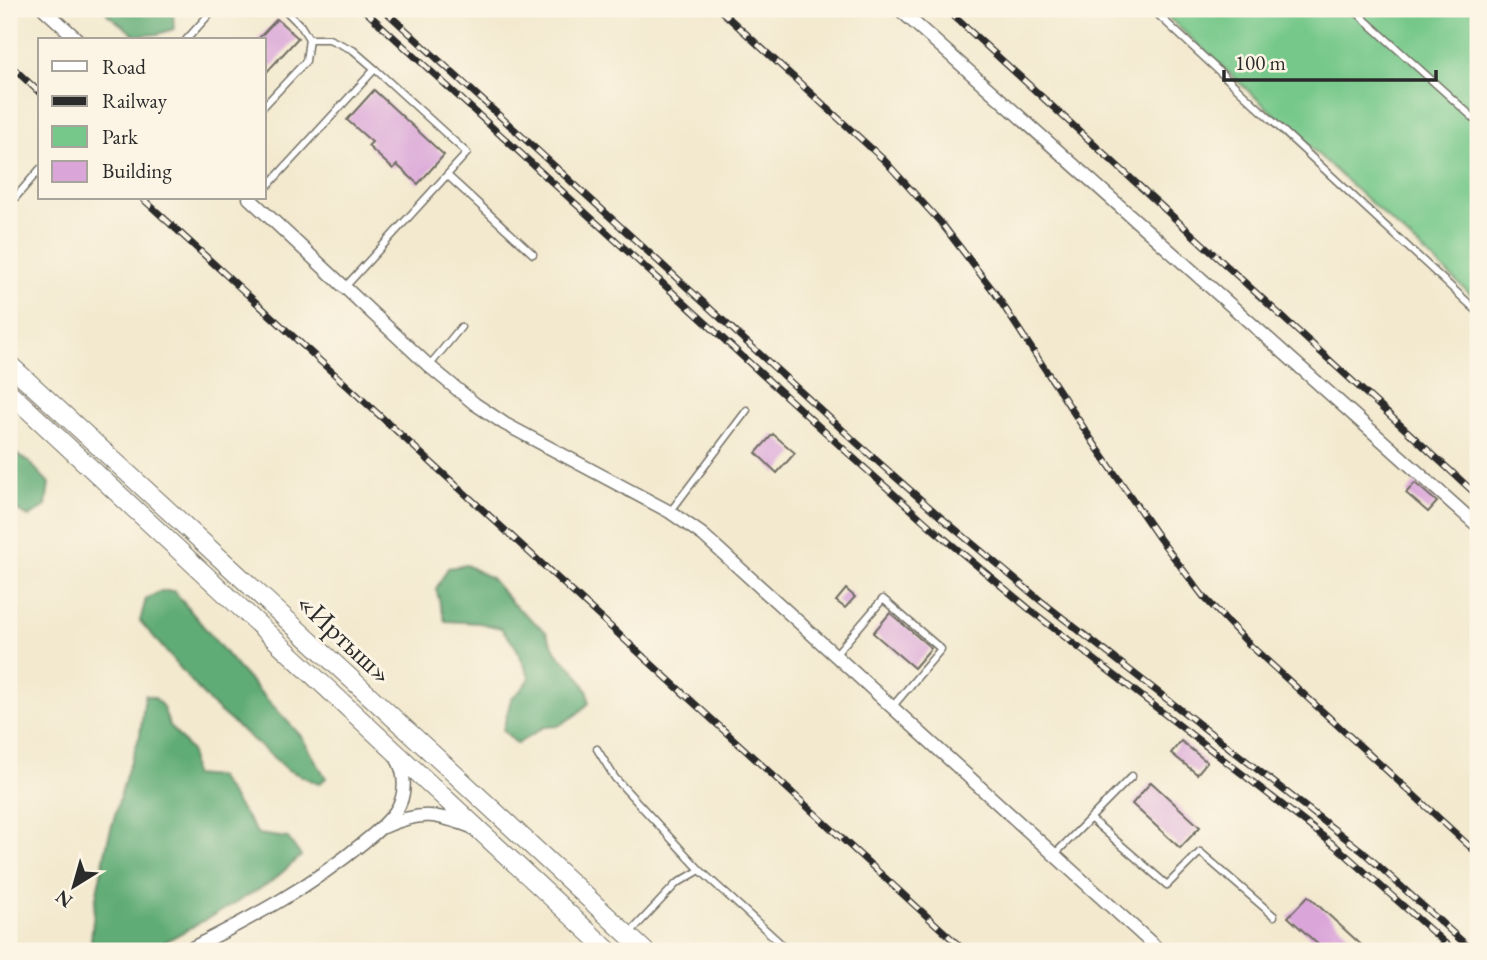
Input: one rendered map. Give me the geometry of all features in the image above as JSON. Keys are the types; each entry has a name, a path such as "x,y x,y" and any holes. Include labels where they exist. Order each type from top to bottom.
{"main road":[{"name":"«Иртыш»","path":"9,363 645,951"},
{"name":"«Иртыш»","path":"9,392 609,951"}],"street":[{"path":"44,9 76,38"},
{"path":"899,9 1478,526"},
{"path":"254,200 429,366 475,404 505,424 670,512 704,535 1160,951"},
{"path":"188,951 275,904 345,858 394,814 404,791 403,774 399,761 383,740"},
{"path":"378,831 403,819 424,815 444,817 481,831"}],"lane":[{"path":"188,38 214,9"},
{"path":"266,104 306,61 309,39 301,26 284,9"},
{"path":"1152,9 1478,312"},
{"path":"1353,9 1478,122"},
{"path":"309,39 329,39 353,50 467,153 345,287"},
{"path":"266,189 375,69"},
{"path":"9,205 38,171"},
{"path":"447,175 533,254"},
{"path":"429,366 461,327"},
{"path":"670,512 747,410"},
{"path":"835,655 883,599 941,649 893,706"},
{"path":"597,749 615,778 700,870 789,951"},
{"path":"1054,855 1132,776"},
{"path":"1090,818 1167,885 1200,852 1275,916"},
{"path":"628,935 676,884 700,870"}],"green space":[{"path":"106,9 169,9 173,11 174,29 136,36 107,14"},
{"path":"1159,9 1478,9 1478,301"},
{"path":"9,449 30,463 49,483 46,506 29,517 9,504"},
{"path":"466,565 491,578 512,603 546,632 556,652 576,672 588,692 589,703 577,714 558,726 544,727 517,744 503,730 511,699 530,678 516,647 501,628 479,623 445,621 436,589 448,568"},
{"path":"161,591 174,591 238,668 301,736 326,778 319,784 288,770 211,704 140,621 146,599"},
{"path":"145,695 155,698 163,707 169,725 191,751 193,775 218,777 258,834 288,838 301,856 271,882 150,950 103,951 91,940 95,902 108,840 140,735"}],"building":[{"path":"277,19 298,38 266,73 266,38 259,38"},
{"path":"374,90 444,155 418,184 397,165 393,169 368,146 372,142 347,120"},
{"path":"773,434 795,453 777,473 756,453"},
{"path":"1415,483 1437,502 1428,512 1406,493"},
{"path":"846,589 855,597 845,608 836,601"},
{"path":"890,613 931,648 914,668 873,633"},
{"path":"1181,741 1207,762 1197,774 1171,753"},
{"path":"1151,782 1200,827 1180,848 1132,804"},
{"path":"1308,896 1368,951 1325,951 1288,917"}],"railway":[{"path":"363,9 933,529 1034,613 1338,848 1454,951"},
{"path":"383,9 943,519 1041,601 1362,851 1473,951"},
{"path":"719,9 885,161 942,224 995,293 1091,439 1159,538 1203,596 1251,646 1478,854"},
{"path":"946,9 1478,496"},
{"path":"9,64 38,91"},
{"path":"144,200 965,951"}]}
